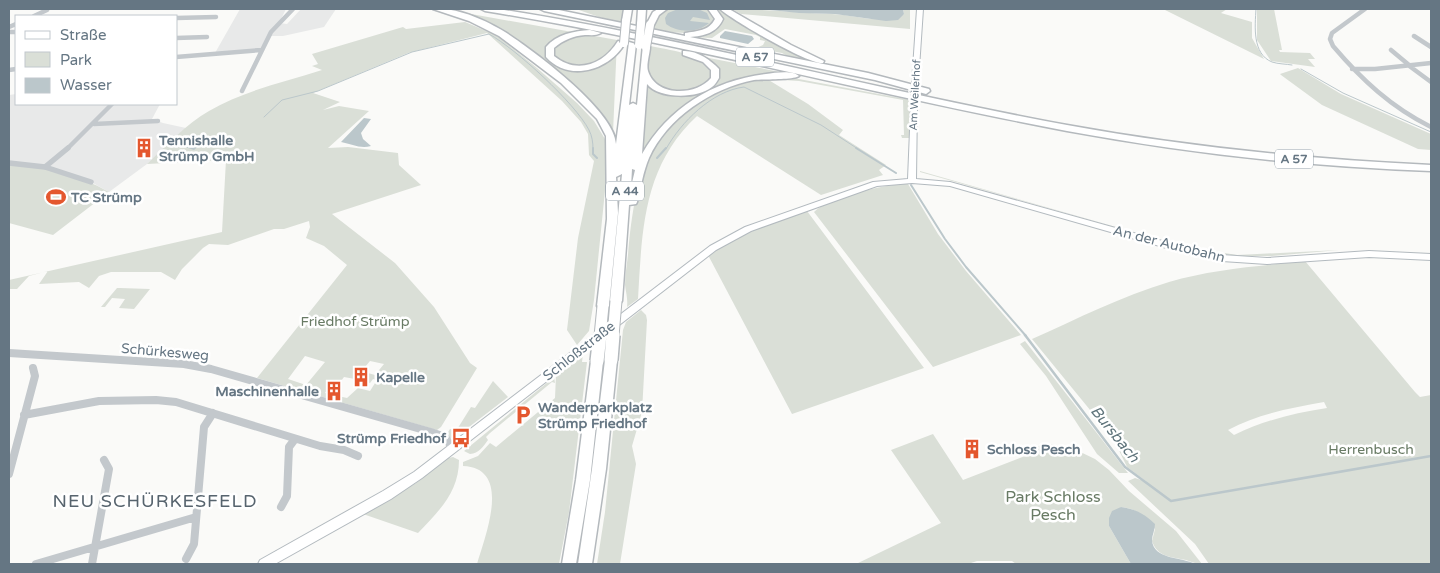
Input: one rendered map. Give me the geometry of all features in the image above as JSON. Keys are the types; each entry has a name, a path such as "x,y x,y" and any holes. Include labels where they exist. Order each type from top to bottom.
{"highway":[{"path":"437,9 472,19 502,34 564,81 601,118 611,136 612,219"},
{"path":"461,9 743,59"},
{"name":"A 57","path":"485,9 579,24 743,59 873,82 1041,123 1157,143 1305,160 1431,168"},
{"name":"A 57","path":"520,9 990,108 1110,130 1228,147 1335,157 1431,163"},
{"path":"544,9 663,33 873,82 978,102 990,108"},
{"path":"571,9 602,20"},
{"path":"606,34 586,32 565,36 550,47 550,57 567,67 596,66 611,58 631,43 648,36 628,9"},
{"name":"A 44","path":"635,9 640,24"},
{"name":"A 44","path":"569,564 583,480 626,103 631,43 640,24 642,9"},
{"path":"631,43 649,9"},
{"path":"640,24 663,9"},
{"path":"663,33 690,35 708,31 716,26 719,19 716,12 712,9"},
{"path":"724,9 802,54 873,82"},
{"path":"631,43 645,68 647,79 652,86 667,93 696,92 711,84 715,79 716,73 713,66 706,60 658,45"},
{"name":"A 44","path":"585,564 598,479 611,360 619,259 631,43"},
{"path":"619,259 625,242 632,202 645,68"},
{"path":"632,202 643,160 662,130 688,107 722,88 744,79 775,75 873,82"}],"main road":[{"name":"Am Weilerhof","path":"912,180 920,9"},
{"name":"An der Autobahn","path":"912,180 956,185 1184,250 1222,258 1267,261 1369,254 1431,257"},
{"name":"Schloßstraße","path":"264,564 387,495 453,449 713,248 748,229 825,201 876,184 912,180"}],"street":[{"path":"242,91 271,32 293,9"},
{"path":"1364,9 1350,22 1334,31 1331,36 1333,46 1370,88 1390,104 1431,126"},
{"path":"36,15 47,10"},
{"path":"178,18 216,17"},
{"path":"1414,36 1431,47"},
{"path":"178,38 207,37"},
{"path":"178,56 262,50"},
{"path":"1391,50 1431,82"},
{"path":"1352,69 1375,69 1431,63"},
{"path":"45,168 94,124 111,105"},
{"path":"94,124 158,121"},
{"path":"9,163 45,168 91,182"},
{"name":"Schürkesweg","path":"9,353 184,364 211,368 431,432 445,437 453,449"},
{"path":"9,474 34,376 33,368"},
{"path":"24,415 64,405 105,398 176,402 295,439 344,450 358,456"},
{"path":"186,559 194,544 204,427 213,413"},
{"path":"281,508 287,496 289,447 295,439"},
{"path":"92,564 109,469 104,460"},
{"path":"36,564 196,517"}],"shaded area":[{"path":"240,9 286,9 279,23 287,24 301,9 336,9 324,27 283,36 271,36 261,50 215,53"},
{"path":"15,94 15,105 159,105 152,119 186,128 147,164 109,192 91,182 9,163 9,95"}],"green space":[{"path":"576,9 624,9 623,23 599,17"},
{"path":"668,9 707,9 714,17 714,21 708,27 694,32 677,33 653,29 659,15"},
{"path":"714,9 722,9 772,39 827,65 791,58 782,53 756,48 763,45 765,41 760,40 760,37 756,35 725,29 712,38 689,37 715,28 717,11"},
{"path":"732,9 886,19 904,14 903,9 910,9 910,29 741,14"},
{"path":"1163,9 1227,9 1221,13 1252,22 1252,38 1264,59"},
{"path":"1257,9 1274,9 1282,50 1279,50 1280,52 1310,53 1315,59 1308,59 1315,67 1271,61 1257,40"},
{"path":"449,10 617,40 613,133 585,100 502,33"},
{"name":"Friedhof Strümp","path":"465,22 496,35 577,103 594,121 605,139 608,161 594,300 589,331 577,345 567,330 578,238 594,161 589,155 588,134 581,122 562,101 487,33 408,53 313,93 340,102 323,110 339,106 369,111 328,148 348,147 398,153 399,165 421,185 332,214 395,263 434,307 470,363 477,368 441,427 437,430 257,378 347,265 324,246 306,238 310,227 309,221 284,229 274,229 228,245 209,244 182,269 175,280 161,272 111,272 99,276 89,288 79,282 39,284 48,271 222,232 226,160 147,164 184,129 201,116 222,104 250,92 322,70 312,66 318,64 312,54 403,27 406,29","holes":["305,356 325,362 306,385 288,379","370,361 384,364 375,375 368,373 362,381 370,383 373,379 377,380 370,391 358,388 347,398 325,393 331,384 338,385 344,377 355,379"]},
{"path":"650,46 683,53 698,59 711,69 711,79 705,84 688,91 678,92 660,87 653,82 648,71"},
{"path":"704,57 780,72 745,77 697,99 640,157 646,84 662,93 678,96 711,87 715,65"},
{"path":"1298,68 1341,94 1431,134 1431,150 1418,149 1322,105 1280,74"},
{"path":"788,77 911,100 910,138 902,138 901,135 904,135 903,100 799,81 767,79 808,104 843,130 839,135 886,165 879,170 883,175 821,195 697,116 679,135 666,156 656,178 644,224 638,299 627,307 625,277 634,203 644,165 657,141 678,117 705,97 735,84 755,79"},
{"name":"TC Strümp","path":"9,163 60,172 85,180 109,192 53,235 9,223"},
{"path":"920,171 1165,241 920,172"},
{"path":"906,183 938,234 966,271 1021,335 933,367 814,212 832,201 844,197 871,189"},
{"path":"807,211 924,368 792,414 708,255 756,229"},
{"path":"1168,240 1237,255 1339,250 1272,256 1238,256 1204,251"},
{"name":"Herrenbusch","path":"1305,261 1415,392 1420,397 1431,395 1431,564 1209,564 1195,544 1128,481 1135,478 1147,482 1127,467 1113,438 1032,339 1117,301 1169,282 1220,271","holes":["1324,402 1327,408 1280,418 1234,435 1228,430 1239,424 1287,409"]},
{"path":"42,272 29,276 17,289 9,289 9,280"},
{"path":"117,288 150,289 134,309 119,308 125,299 112,298 105,307 101,307"},
{"path":"641,310 646,315 647,320 642,412 632,446 636,464 620,564 597,564 605,512 623,330 626,322"},
{"path":"1025,341 1128,473 1119,473 1097,454 1046,376 1020,344"},
{"path":"583,354 582,362 587,362 569,512 559,564 477,564 489,521 492,491 487,478 478,470 463,466 463,462 478,456 490,443 496,447 555,398 556,375"},
{"path":"554,377 555,383 552,382 490,433 486,437 488,440 480,449 470,454 464,451"},
{"path":"493,381 508,397 469,427 446,441 445,437 450,429 456,431 471,407 475,408"},
{"name":"Park Schloss Pesch","path":"933,434 963,480 1033,453 1037,447 1044,443 1072,448 1095,459 1176,531 1202,564 1170,557 1161,553 1152,541 1155,529 1148,520 1137,511 1121,507 1109,526 1131,564 1016,564 1012,561 977,561 968,564 856,564 941,523 891,450"},
{"path":"453,457 459,460 456,482 452,491 440,509 418,533 363,514 416,483 448,458"}],"water":[{"path":"678,9 698,9 707,13 710,20 693,17 690,21 709,23 699,29 688,31 671,27 666,24 665,18 668,13"},
{"path":"759,9 903,9 904,14 898,20 886,21 835,14"},
{"path":"725,31 752,36 754,39 748,44 720,38"},
{"path":"364,118 371,119 361,133 363,139 371,146 360,147 341,142"},
{"path":"192,134 197,135 203,142 194,150 185,147 183,140"},
{"path":"1121,507 1140,512 1155,524 1152,540 1157,551 1163,555 1195,564 1131,564 1109,526 1109,518 1112,511"}],"waterway":[{"path":"1256,9 1256,39 1261,53 1272,62 1292,65"},
{"path":"264,117 282,100 318,91 412,52 489,34 529,64 571,106 589,130 593,149"},
{"path":"1301,69 1343,93 1431,132"},
{"path":"666,149 680,128 709,101 732,90 744,87 821,125 858,149"},
{"path":"657,158 666,148"},
{"path":"856,148 896,173"},
{"path":"593,149 593,154 597,158"},
{"name":"Bursbach","path":"911,185 945,239 966,267 1026,336"},
{"name":"Bursbach","path":"1025,335 1125,467 1171,501 1431,456"}],"place":[{"name":"Tennishalle Strümp GmbH","path":"144,148"},
{"name":"TC Strümp","path":"56,197"},
{"name":"Kapelle","path":"361,377"},
{"name":"Maschinenhalle","path":"334,391"},
{"name":"Wanderparkplatz Strümp Friedhof","path":"523,415"},
{"name":"Strümp Friedhof","path":"461,438"},
{"name":"Schloss Pesch","path":"972,449"}],"district":[{"name":"NEU SCHÜRKESFELD","path":"155,501"}]}
